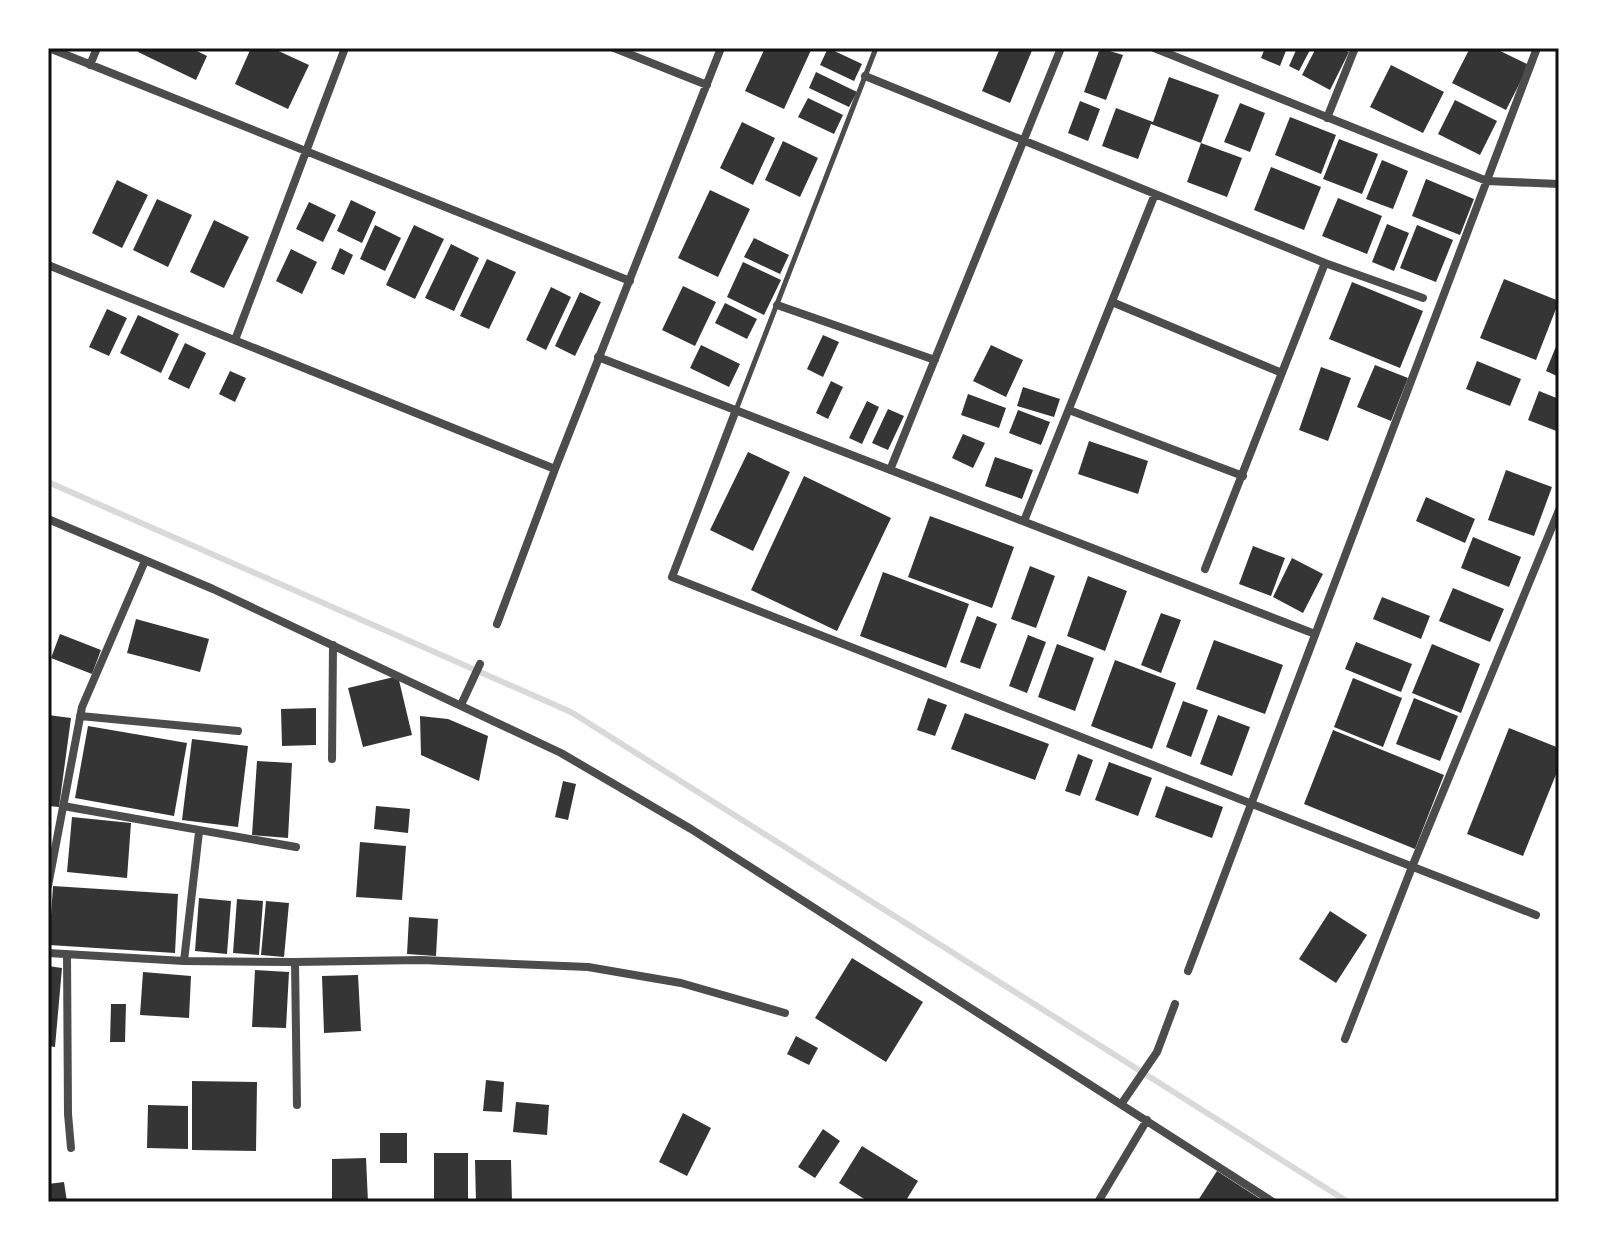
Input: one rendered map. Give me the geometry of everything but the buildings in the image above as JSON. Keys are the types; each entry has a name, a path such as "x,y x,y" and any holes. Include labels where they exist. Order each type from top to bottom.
{"street":[{"path":"49,48 630,281"},
{"path":"90,65 97,48"},
{"path":"235,340 345,48"},
{"path":"614,48 707,85"},
{"path":"497,624 598,357 721,48"},
{"path":"890,470 1061,48"},
{"path":"1154,48 1487,181 1559,184"},
{"path":"1327,118 1355,48"},
{"path":"1188,971 1537,48"},
{"path":"865,76 1325,263 1423,298"},
{"path":"1024,521 1155,194"},
{"path":"1205,569 1325,263"},
{"path":"48,265 555,469"},
{"path":"1112,302 1282,373"},
{"path":"777,305 935,360"},
{"path":"598,357 1315,634"},
{"path":"736,410 672,577 1536,915"},
{"path":"1069,410 1243,476"},
{"path":"1345,1039 1559,510"},
{"path":"48,519 213,589 561,753 691,829 1272,1202"},
{"path":"48,886 80,716 107,644 145,561"},
{"path":"332,759 333,645"},
{"path":"461,705 480,664"},
{"path":"80,716 238,731"},
{"path":"63,806 296,847"},
{"path":"184,961 199,832"},
{"path":"48,953 184,961 421,960 588,967 681,983 785,1013"},
{"path":"67,954 71,1148"},
{"path":"295,962 297,1105"},
{"path":"1122,1103 1157,1052 1175,1004"},
{"path":"1098,1202 1147,1120"}],"lane":[{"path":"736,410 876,48"}],"waterway":[{"path":"48,482 571,712 1348,1202"}]}
